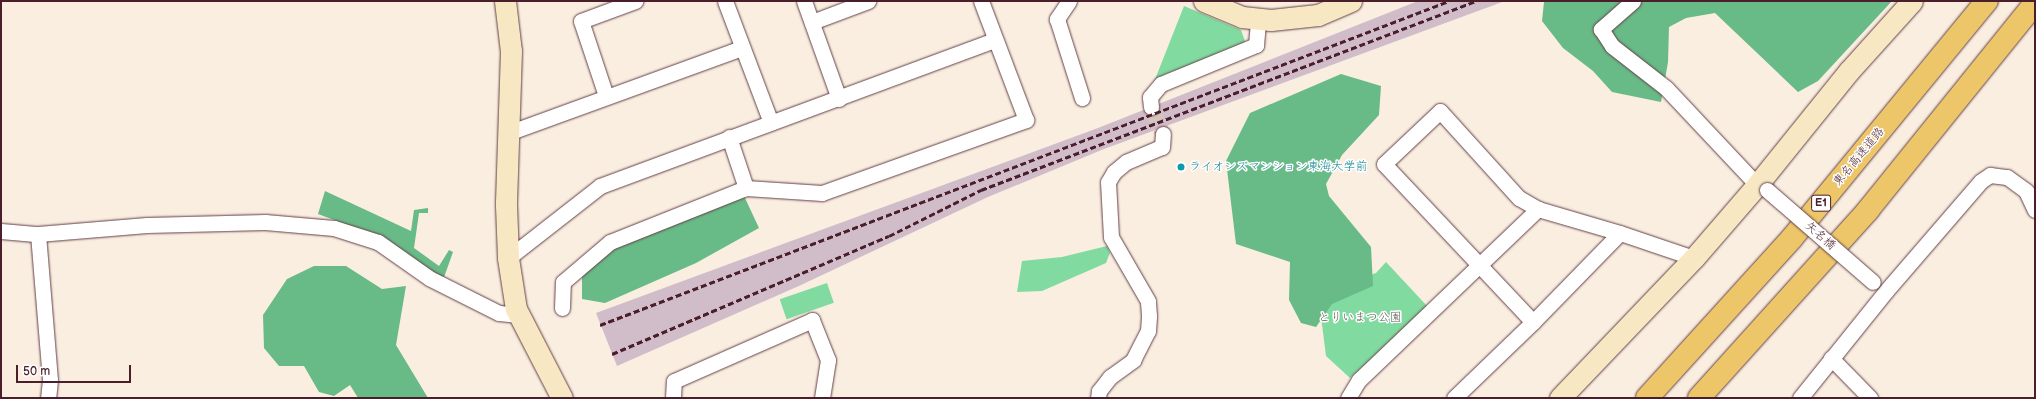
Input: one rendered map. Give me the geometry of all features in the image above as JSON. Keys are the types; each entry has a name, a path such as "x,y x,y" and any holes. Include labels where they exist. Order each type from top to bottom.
{"highway":[{"name":"東名高速道路","path":"1647,398 1792,238 1987,1"},
{"path":"1699,398 1868,210 2035,3"}],"street":[{"path":"505,1 511,51 508,133 508,258 519,315 562,398"},
{"path":"606,96 581,21 635,1"},
{"path":"725,1 771,123"},
{"path":"804,1 839,99"},
{"path":"812,22 868,1"},
{"path":"562,308 563,282 610,242 746,188 822,193 1026,120 981,1"},
{"path":"1069,1 1057,19 1082,98"},
{"path":"1204,1 1242,17 1258,20 1287,20 1318,15 1351,1"},
{"name":"矢名橋","path":"1633,1 1601,29 1612,46 1666,88 1762,187 1873,282 1886,291"},
{"path":"1560,398 1762,187 1849,71 1912,1"},
{"path":"1151,107 1150,97 1160,84 1256,45 1258,20"},
{"path":"508,258 600,186 729,137 839,99 995,40"},
{"path":"508,133 606,96 742,48"},
{"path":"1533,322 1384,164 1440,111 1519,198 1538,209 1620,232 1694,258"},
{"path":"1098,398 1099,392 1110,377 1133,360 1148,331 1149,316 1148,301 1110,237 1108,182 1114,172 1126,162 1162,147 1163,134"},
{"path":"729,137 746,188"},
{"path":"1800,398 1886,291 1981,181 1990,175 2007,177 2019,184 2026,191 2035,210"},
{"path":"1353,396 1359,380 1538,209"},
{"path":"1,231 38,234 147,225 265,222 334,228 378,242 429,278 498,313 519,315"},
{"path":"1454,398 1533,322 1620,232"},
{"path":"38,234 50,380 48,398"},
{"path":"673,398 674,381 812,320 828,360 822,398"},
{"path":"1831,358 1870,398"}],"shaded area":[{"path":"1418,1 1505,1 1104,149 988,197 801,285 617,366 596,313 1098,128"}],"green space":[{"path":"1892,1 1818,81 1798,92 1715,13 1686,18 1669,27 1668,62 1661,102 1612,92 1593,71 1563,48 1542,21 1544,2"},
{"path":"1184,6 1241,30 1246,44 1166,74 1154,82"},
{"path":"1341,74 1381,86 1379,115 1342,155 1326,184 1329,196 1371,247 1373,286 1332,304 1316,327 1301,323 1289,300 1290,262 1236,244 1226,161 1250,113"},
{"path":"746,188 745,198 759,228 696,263 605,303 582,299 582,266 610,242"},
{"path":"325,191 411,231 414,210 428,208 428,213 419,213 414,248 439,266 449,250 453,252 442,283 380,237 318,214"},
{"path":"1107,246 1110,253 1106,263 1042,291 1017,292 1022,261 1062,257"},
{"name":"とりいまつ公園","path":"1386,262 1428,307 1350,378 1326,356 1318,293 1376,273"},
{"path":"314,266 346,266 382,289 406,286 396,345 428,398 358,398 350,385 334,396 319,392 304,366 279,366 264,348 263,315 287,279"},
{"path":"827,283 834,303 787,319 780,299"}],"tunnel":[{"path":"1151,107 1163,134"}],"railway":[{"path":"600,325 1449,1"},
{"path":"612,354 889,236 981,190 1476,1"}],"place":[{"name":"ライオンズマンション東海大学前","path":"1181,167"}]}
